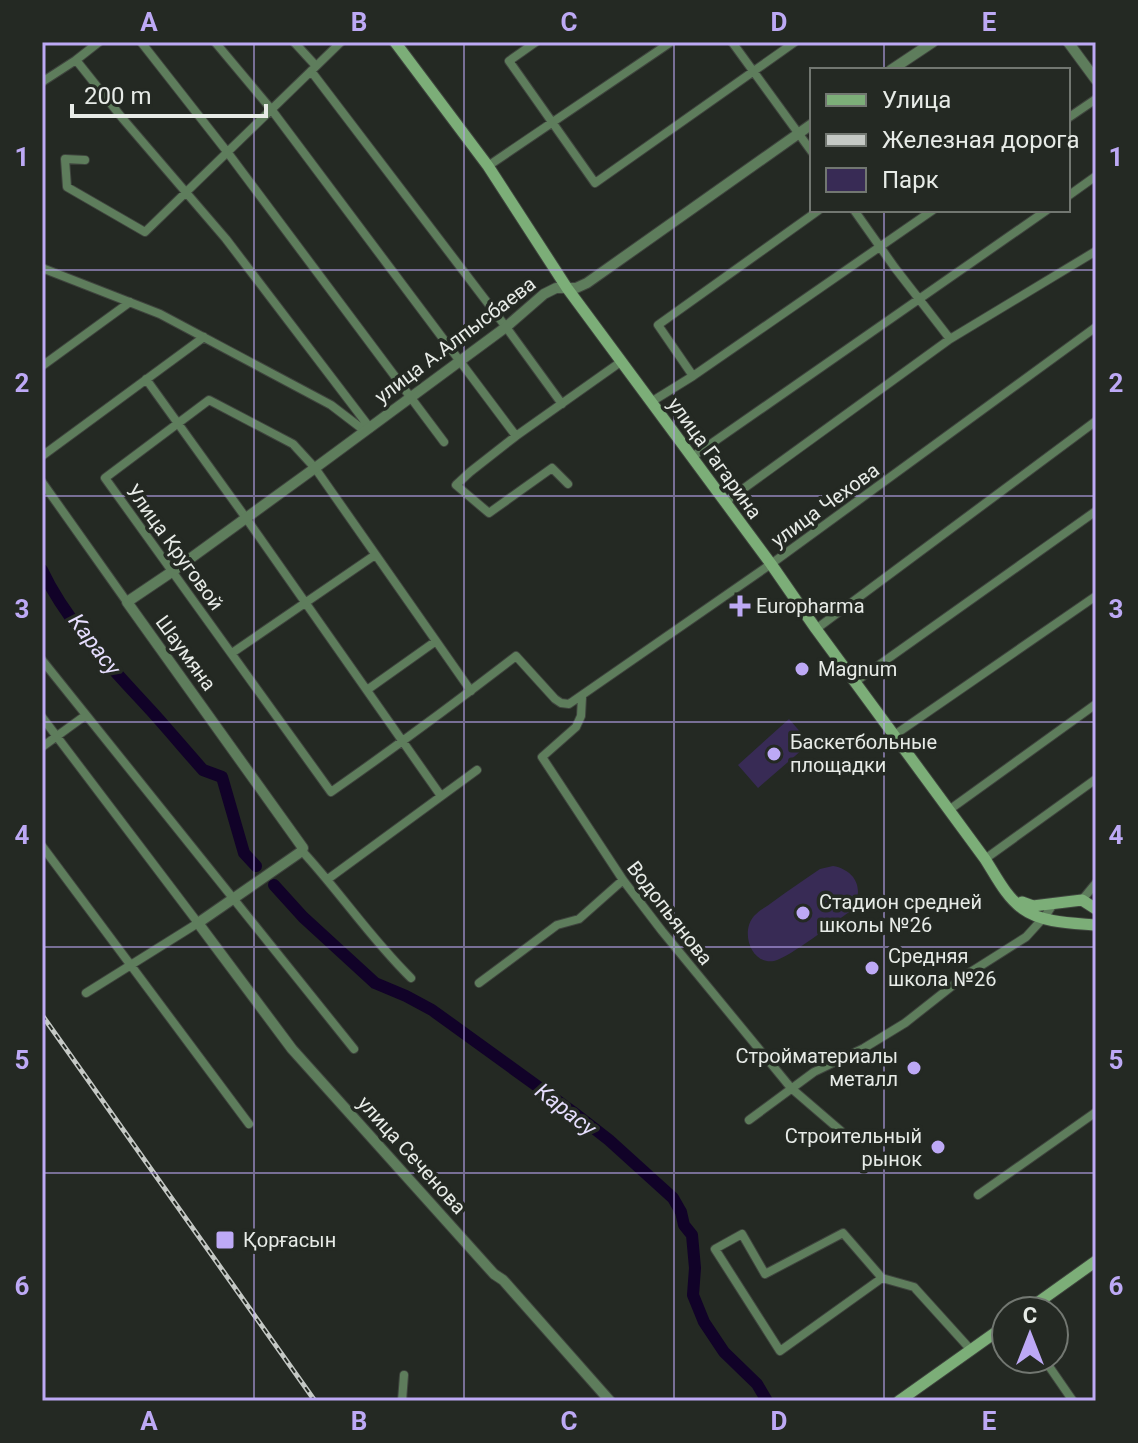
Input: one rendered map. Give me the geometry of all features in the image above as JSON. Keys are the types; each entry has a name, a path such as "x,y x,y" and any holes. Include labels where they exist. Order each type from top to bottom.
{"main road":[{"name":"улица Гагарина","path":"400,43 488,166 567,288 771,564 985,859 1007,894 1024,910 1043,919 1096,925"},
{"path":"1007,894 1026,905 1082,900 1096,909"},
{"path":"1066,921 1064,912 1068,902"},
{"path":"1048,1295 1096,1261"},
{"path":"899,1401 990,1336"}],"street":[{"path":"42,82 99,42"},
{"path":"141,42 444,442"},
{"path":"215,42 271,109 516,436"},
{"path":"294,42 562,404"},
{"path":"85,160 65,159 67,187 145,232 341,42"},
{"path":"536,42 509,61 595,183 795,42"},
{"path":"488,166 671,42"},
{"path":"732,42 810,149"},
{"path":"894,68 933,42"},
{"path":"1068,42 1096,80"},
{"path":"76,60 226,239 367,430"},
{"path":"1070,117 1096,99"},
{"name":"улица А.Алпысбаева","path":"127,602 367,430 506,327 544,294 556,288 576,288 587,283 810,125"},
{"path":"1070,195 1096,176"},
{"path":"693,376 658,325 816,212"},
{"path":"855,212 950,339"},
{"path":"651,402 930,212"},
{"path":"692,457 1044,212"},
{"path":"725,502 950,339 1096,251"},
{"path":"42,268 160,314 331,405 367,430"},
{"path":"42,366 130,302"},
{"name":"улица Чехова","path":"471,691 516,656 561,703 569,704 582,697 771,564 1096,327"},
{"path":"42,456 204,337"},
{"path":"568,484 552,468 489,513 456,485 516,436 622,361"},
{"path":"146,379 441,796"},
{"name":"Улица Круговой","path":"404,742 331,792 105,478 209,400 293,444 315,468 471,691"},
{"path":"816,629 1096,421"},
{"name":"Шаумяна","path":"42,482 302,848 411,978"},
{"path":"855,682 1096,511"},
{"path":"232,653 375,555"},
{"path":"893,736 1096,596"},
{"path":"367,690 436,641"},
{"path":"42,660 354,1049"},
{"path":"404,742 471,691"},
{"name":"Водопьянова","path":"582,697 581,716 576,727 542,757 623,880 791,1088 841,1131"},
{"path":"949,810 1096,704"},
{"path":"42,747 86,715"},
{"name":"улица Сеченова","path":"42,717 292,1049 610,1401"},
{"path":"328,879 477,770"},
{"path":"985,859 1096,779"},
{"path":"42,846 249,1124"},
{"path":"86,993 233,900 302,848"},
{"path":"479,983 557,925 579,919 623,880"},
{"path":"1082,900 1096,883"},
{"path":"749,1120 814,1072 864,1048 905,1023 966,975 1026,937 1053,904"},
{"path":"978,1195 1096,1112"},
{"path":"882,1278 780,1351 715,1249 742,1234 765,1274 843,1233 882,1278 914,1287 971,1350"},
{"path":"402,1401 404,1375"},
{"path":"1055,1375 1073,1401"}],"green space":[{"name":"Баскетбольные площадки","path":"789,719 810,743 758,788 738,765"},
{"name":"Стадион средней школы №26","path":"833,866 848,872 856,882 858,895 852,910 781,958 766,961 759,958 748,938 754,916 820,869"}],"waterway":[{"name":"Карасу","path":"42,570 65,610 108,664 203,770 222,777 244,853 256,866"},
{"name":"Карасу","path":"274,885 303,917 375,983 432,1010 609,1140 673,1198 684,1225 692,1235 695,1268 693,1295 704,1322 724,1352 757,1384 767,1401"}],"railway":[{"path":"42,1015 315,1401"}],"place":[{"name":"Europharma","path":"740,606"},
{"name":"Magnum","path":"802,669"},
{"name":"Баскетбольные площадки","path":"774,754"},
{"name":"Стадион средней школы №26","path":"803,913"},
{"name":"Средняя школа №26","path":"872,968"},
{"name":"Стройматериалы металл","path":"914,1068"},
{"name":"Строительный рынок","path":"938,1147"},
{"name":"Қорғасын","path":"225,1240"}]}
